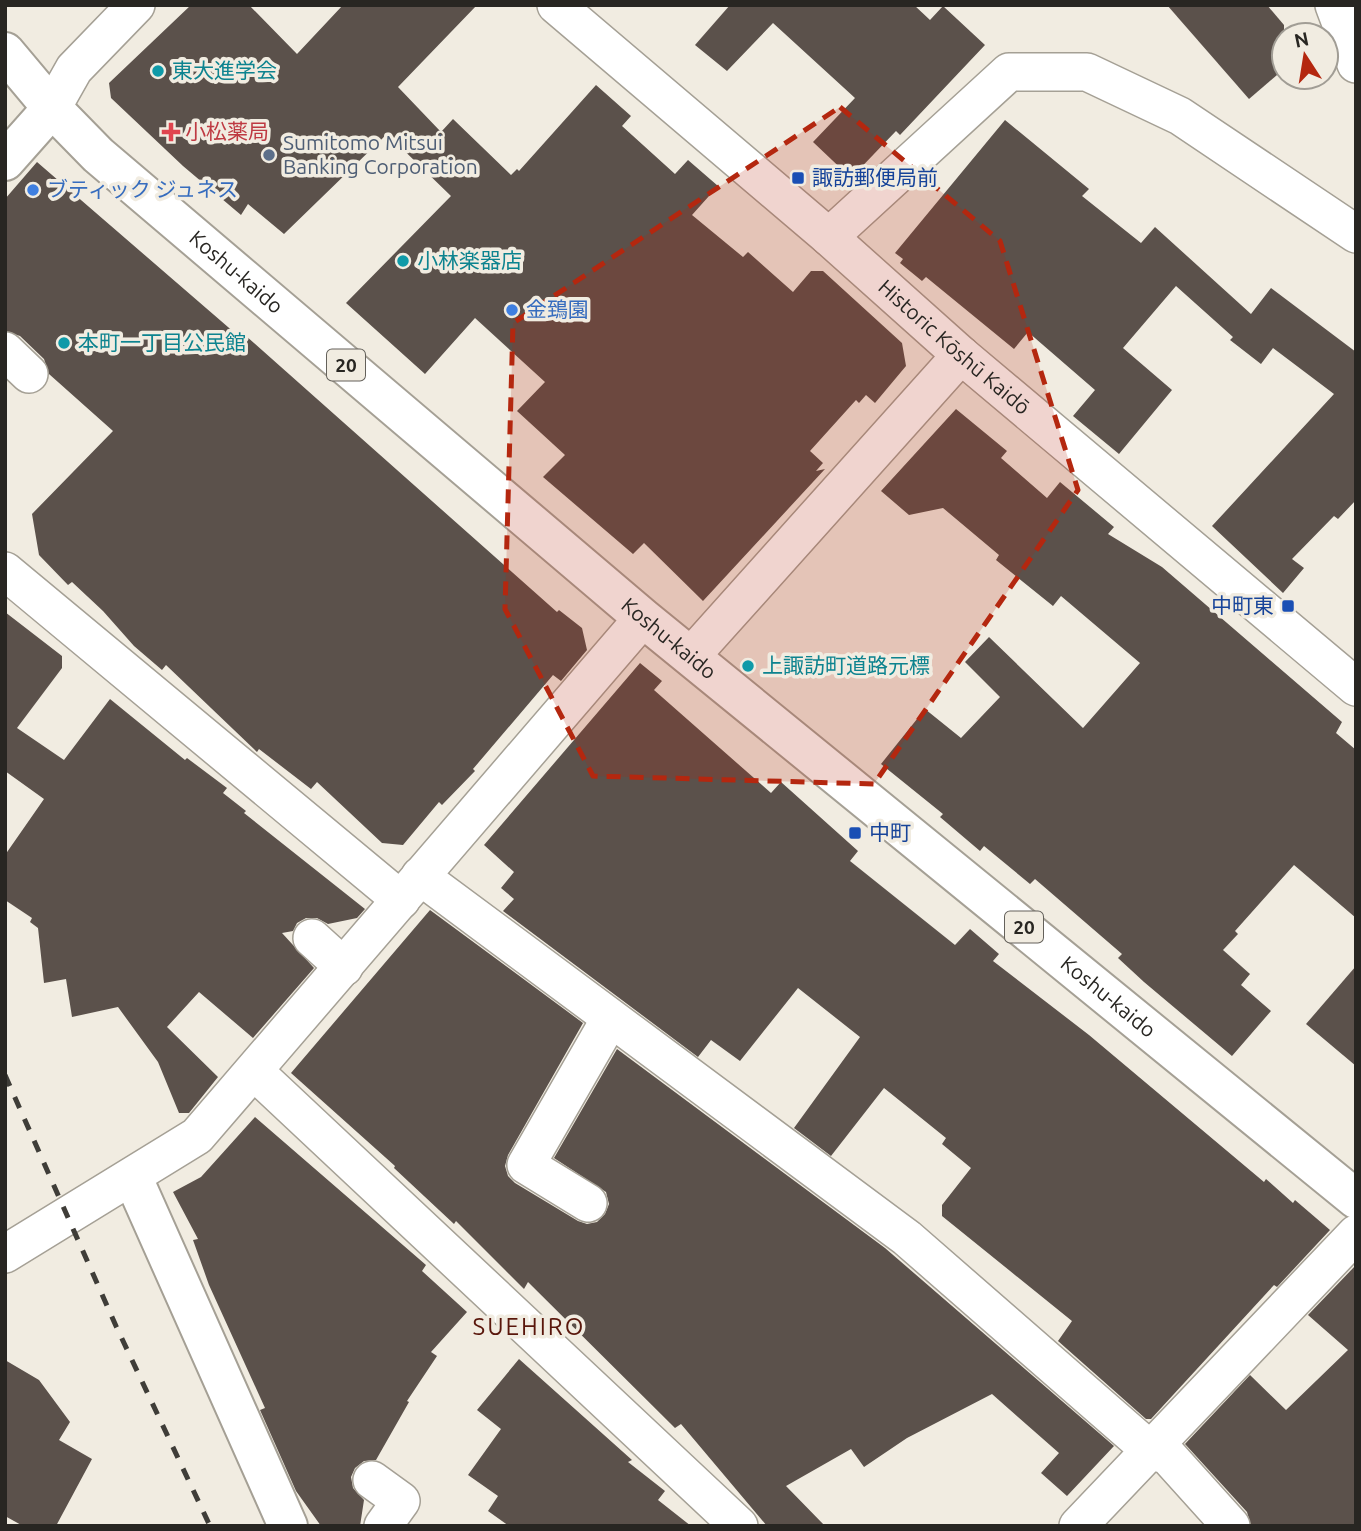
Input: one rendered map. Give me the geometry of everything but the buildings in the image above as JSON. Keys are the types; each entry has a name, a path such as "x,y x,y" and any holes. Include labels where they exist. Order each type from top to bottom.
{"main road":[{"name":"Koshu-kaido","path":"5,52 52,108 98,155 643,618 692,655 1356,1199"},
{"path":"5,161 52,108"},
{"path":"133,1178 288,1526"}],"street":[{"path":"52,108 74,68 136,5"},
{"name":"Historic Kōshū Kaidō","path":"556,5 829,237 961,355 1356,687"},
{"path":"1334,5 1356,64"},
{"path":"829,237 1009,72 1087,72 1180,116 1356,233"},
{"path":"692,655 961,355"},
{"path":"5,571 411,888 610,1019 907,1238 1150,1450 1168,1456 1231,1526"},
{"path":"5,1254 133,1178 197,1136 255,1072 643,618"},
{"path":"312,938 344,967"},
{"path":"587,1203 526,1165 610,1019"},
{"path":"255,1072 739,1526"},
{"path":"1078,1526 1356,1234"},
{"path":"372,1480 401,1502 383,1526"}],"highlighted area":[{"path":"840,107 1000,241 1078,490 874,784 593,776 505,609 513,323"}],"railway":[{"path":"5,1075 116,1326 210,1526"}],"place":[{"name":"東大進学会","path":"158,71"},
{"name":"小松薬局","path":"171,132"},
{"name":"Sumitomo Mitsui Banking Corporation","path":"269,155"},
{"name":"諏訪郵便局前","path":"798,178"},
{"name":"ブティック ジュネス","path":"33,190"},
{"name":"小林楽器店","path":"403,261"},
{"name":"金鵄園","path":"512,310"},
{"name":"本町一丁目公民館","path":"64,343"},
{"name":"中町東","path":"1288,606"},
{"name":"上諏訪町道路元標","path":"748,666"},
{"name":"中町","path":"855,833"}],"district":[{"name":"SUEHIRO","path":"529,1327"}]}
